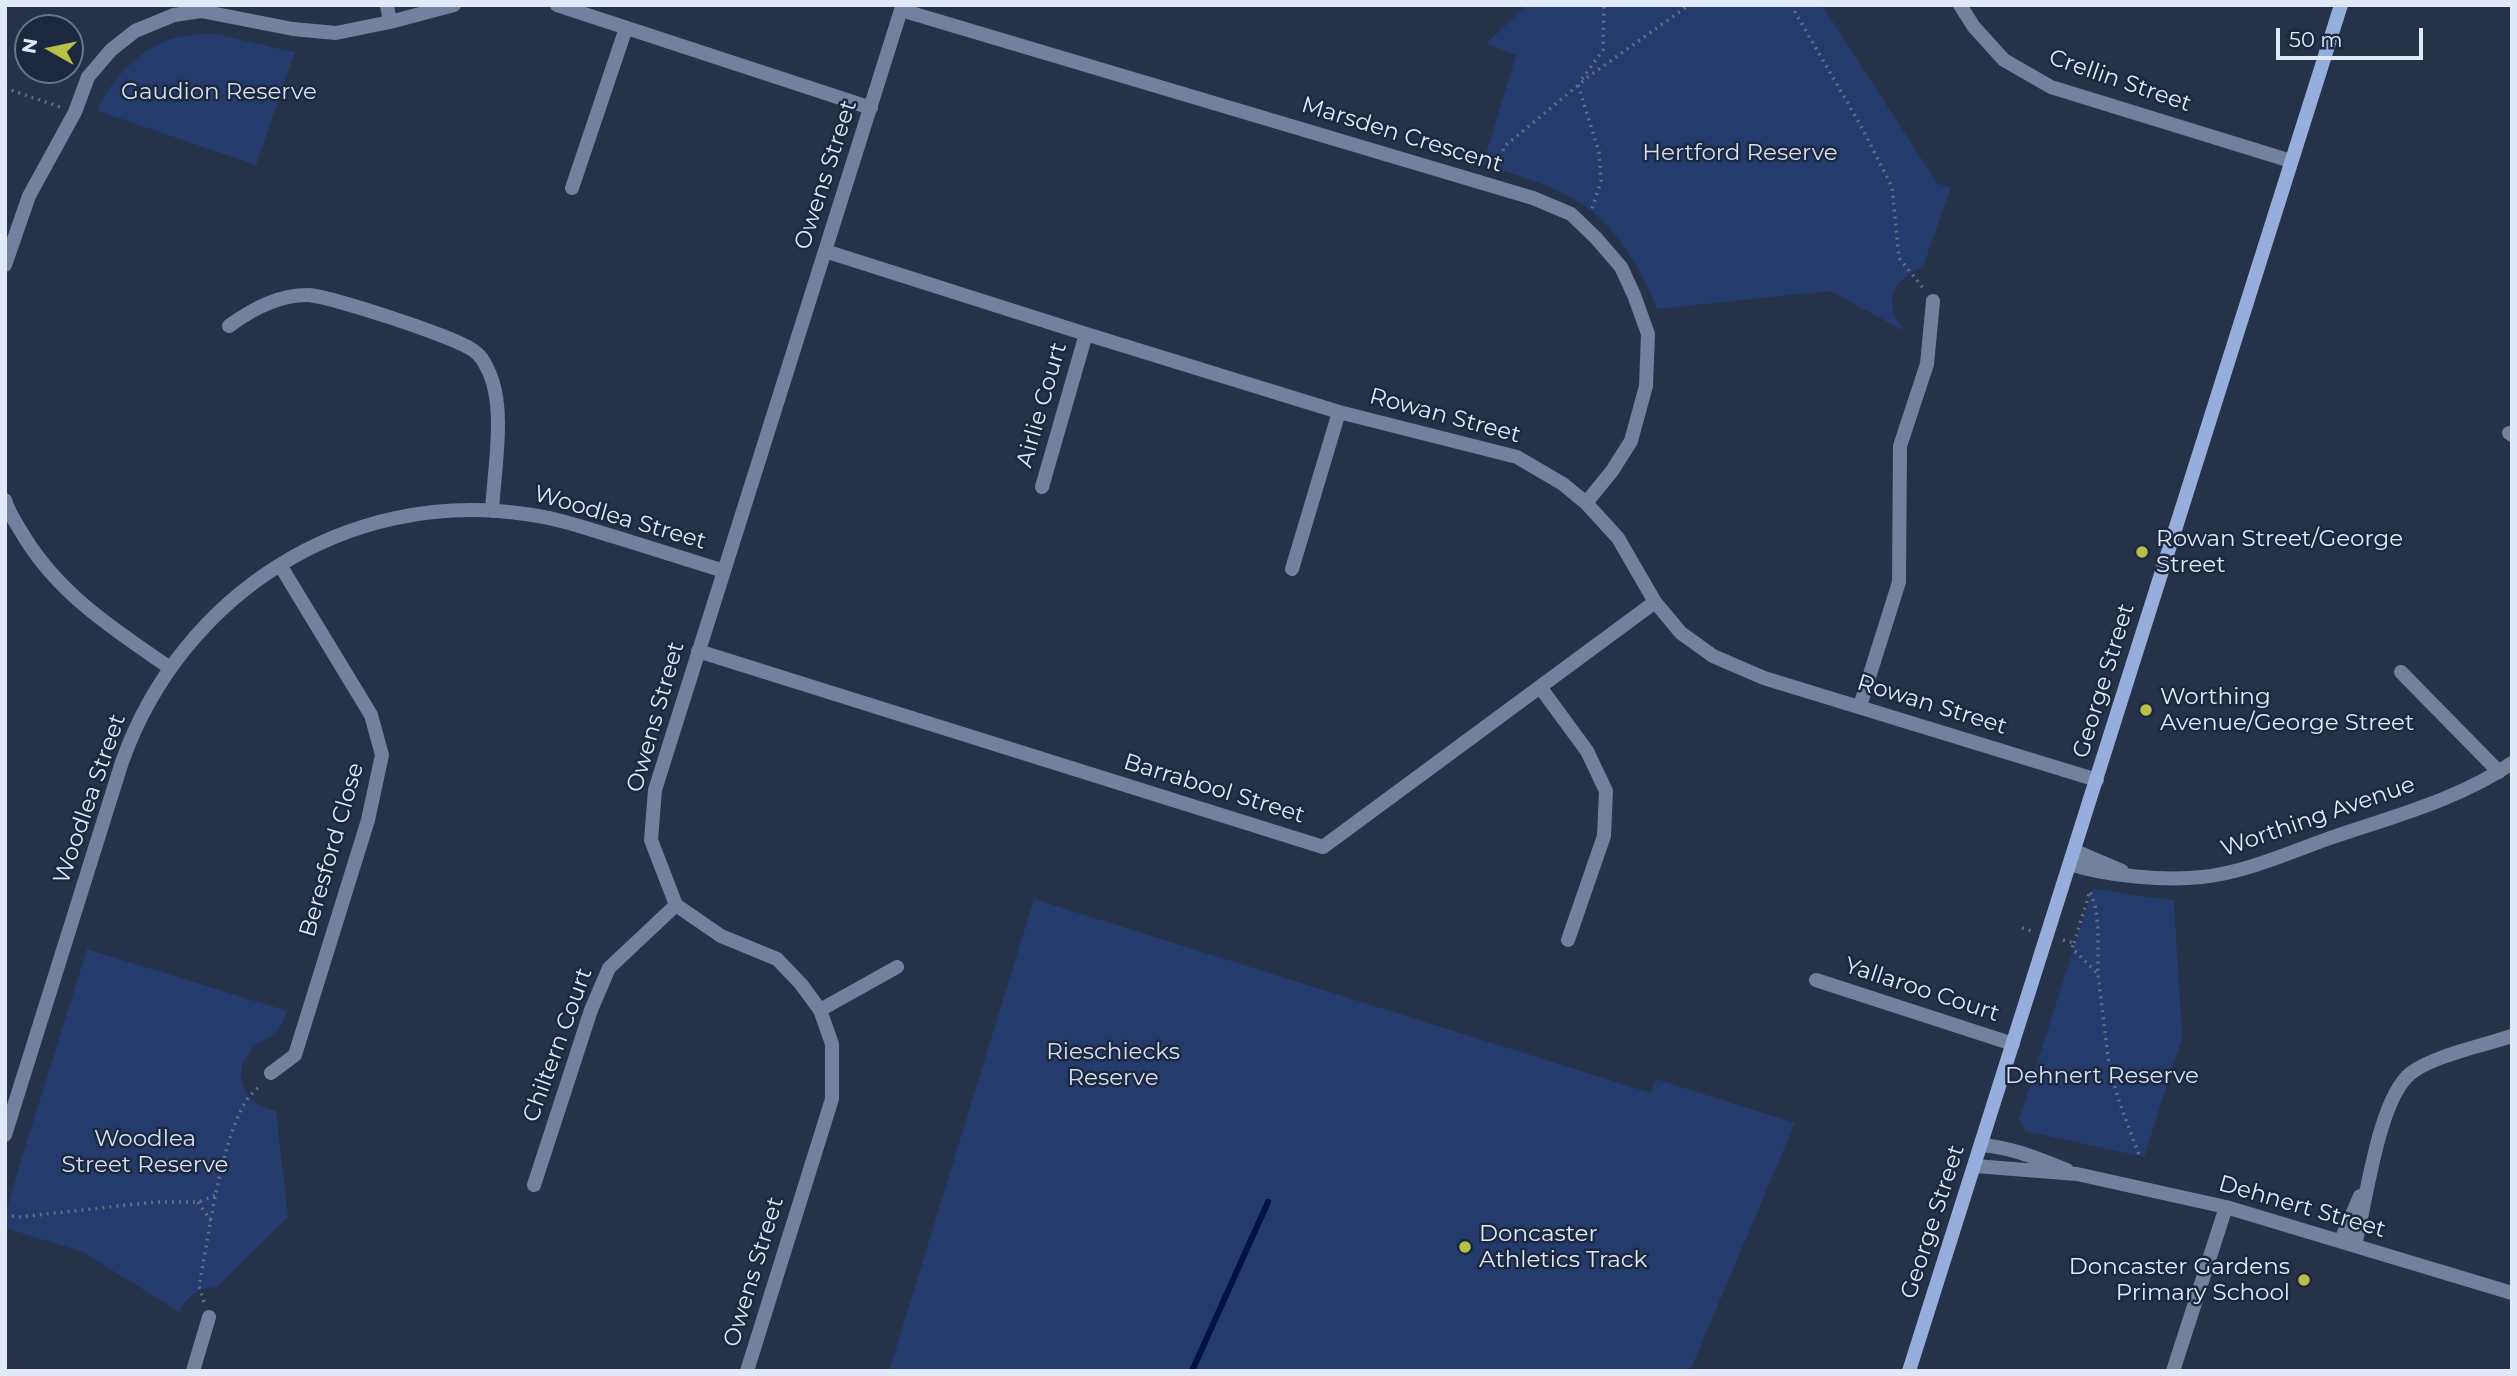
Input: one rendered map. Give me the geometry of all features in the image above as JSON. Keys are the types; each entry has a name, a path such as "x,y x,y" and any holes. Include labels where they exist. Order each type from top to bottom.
{"main road":[{"name":"George Street","path":"1909,1371 2341,5"}],"street":[{"path":"387,5 390,22"},
{"path":"5,265 29,196 75,112 88,77 119,43 135,31 174,15 201,8 293,29 336,33 454,5"},
{"path":"557,5 872,108"},
{"name":"Crellin Street","path":"1960,5 1974,27 2004,60 2051,87 2291,161"},
{"name":"Owens Street","path":"747,1371 832,1100 832,1044 820,1010 801,984 776,959 722,936 676,905 651,840 655,790 901,10"},
{"name":"Marsden Crescent","path":"901,10 1533,198 1571,214 1621,267 1648,334 1646,386 1631,441 1612,471 1586,503"},
{"path":"572,188 626,28"},
{"name":"Rowan Street","path":"825,251 1339,412 1517,457 1563,484 1586,503 1618,538 1655,602 1681,633 1713,656 1764,678 2097,780"},
{"path":"229,326 267,303 294,296 316,295 441,336 474,351 488,369 496,398 492,511"},
{"path":"1860,706 1899,582 1900,446 1927,364 1933,301"},
{"name":"Airlie Court","path":"1042,487 1086,334"},
{"path":"1292,569 1339,412"},
{"path":"6,506 40,560 70,594 100,619 170,668"},
{"name":"Woodlea Street","path":"5,1135 122,762 138,722 170,668 193,638 211,618 252,584 280,565 332,537 388,520 446,510 492,511 550,518 724,571"},
{"name":"Beresford Close","path":"271,1073 295,1055 368,820 382,755 371,715 280,565"},
{"name":"Barrabool Street","path":"698,651 1323,847 1655,602"},
{"path":"2401,672 2499,772"},
{"path":"1540,687 1587,751 1606,790 1604,836 1568,940"},
{"name":"Worthing Avenue","path":"2073,858 2130,874 2184,879 2242,869 2437,801 2499,772 2512,763"},
{"name":"Chiltern Court","path":"534,1185 591,1010 609,968 676,905"},
{"path":"820,1010 897,967"},
{"name":"Yallaroo Court","path":"1816,980 2013,1044"},
{"path":"2348,1243 2391,1102 2401,1082 2429,1063 2512,1036"},
{"name":"Dehnert Street","path":"1981,1145 2018,1152 2077,1174 2226,1207 2512,1293"},
{"name":"Dehnert Street","path":"1975,1166 2077,1174"},
{"path":"2172,1371 2226,1207"},
{"path":"192,1371 209,1317"}],"path":[{"path":"1577,85 1603,50 1604,5"},
{"path":"1487,184 1505,146 1577,85 1689,5"},
{"path":"1791,5 1861,126 1892,187 1899,258 1933,301"},
{"path":"1577,85 1599,152 1601,181 1586,227"},
{"path":"5,88 75,112"},
{"path":"2098,974 2073,948 2090,891 2096,909 2098,974 2109,1065 2140,1158"},
{"path":"2022,928 2074,943"},
{"path":"209,1317 199,1286 233,1130 247,1100 271,1073"},
{"path":"5,1215 18,1217 156,1202 198,1202 217,1195"},
{"path":"198,1202 212,1221"}],"green space":[{"name":"Hertford Reserve","path":"1526,5 1822,5 1937,183 1951,188 1923,266 1904,278 1893,295 1893,310 1904,331 1830,291 1657,309 1632,258 1596,215 1581,203 1554,189 1483,164 1516,55 1486,44"},
{"name":"Gaudion Reserve","path":"207,33 295,52 256,165 98,111 119,76 150,49 175,38"},
{"name":"Dehnert Reserve","path":"2093,888 2174,900 2182,1038 2144,1157 2025,1131 2019,1120"},
{"name":"Doncaster Athletics Track","path":"1034,899 1651,1093 1656,1079 1795,1123 1690,1371 889,1371"},
{"name":"Woodlea Street Reserve","path":"87,949 287,1011 274,1034 248,1054 241,1073 245,1090 251,1097 258,1104 276,1111 288,1217 217,1287 194,1294 179,1312 83,1252 5,1228 5,1215"}],"waterway":[{"path":"1192,1371 1268,1202"}],"place":[{"name":"Rowan Street/George Street","path":"2142,552"},
{"name":"Worthing Avenue/George Street","path":"2146,710"},
{"name":"Doncaster Athletics Track","path":"1465,1247"},
{"name":"Doncaster Gardens Primary School","path":"2304,1280"}],"park label":[{"name":"Rieschiecks Reserve","path":"1113,1065"}]}
